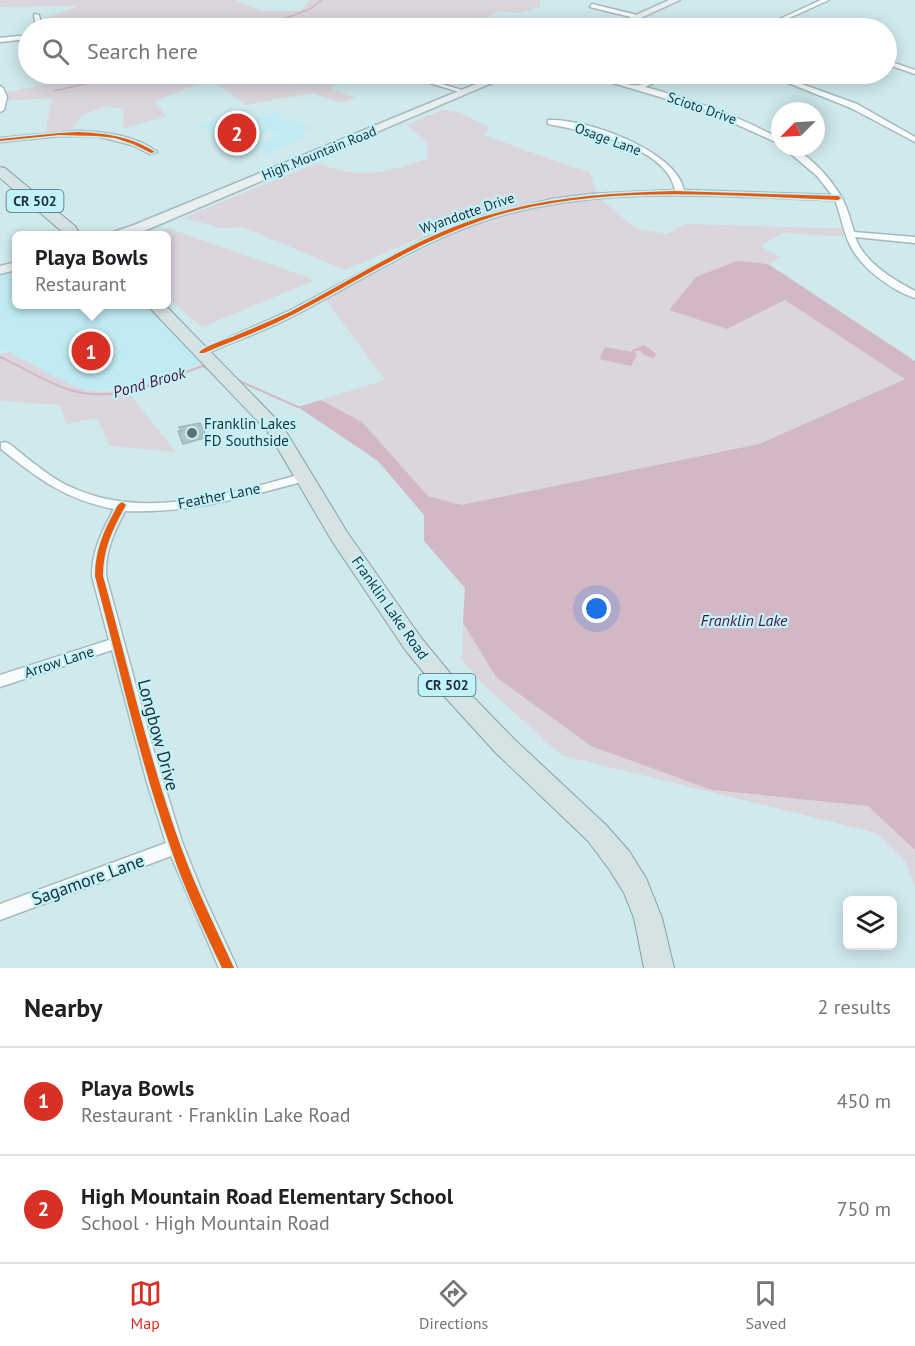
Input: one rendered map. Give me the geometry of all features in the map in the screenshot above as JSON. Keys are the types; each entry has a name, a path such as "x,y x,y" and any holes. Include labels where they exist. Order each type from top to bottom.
{"main road":[{"path":"634,18 676,0"},
{"name":"High Mountain Road","path":"131,231 484,84"},
{"name":"CR 502","path":"0,171 71,231"},
{"name":"Franklin Lake Road","path":"159,309 276,429 339,536 428,662 477,718 597,832 619,860 636,887 648,918 659,968"}],"street":[{"path":"786,18 826,0"},
{"path":"592,6 639,16"},
{"path":"0,40 18,38"},
{"path":"897,66 915,72"},
{"path":"437,84 465,92"},
{"name":"Scioto Drive","path":"622,84 715,111 771,137"},
{"path":"637,88 646,84"},
{"path":"796,84 854,106 915,140"},
{"path":"0,88 3,97 0,110"},
{"name":"Osage Lane","path":"551,122 578,127 642,150 669,169 677,180 680,193"},
{"path":"0,140 100,133 127,138 153,152"},
{"path":"798,156 816,170 838,198 850,234 859,252 874,268 915,295"},
{"name":"Wyandotte Drive","path":"202,352 292,313 367,270 417,245 453,229 512,210 596,196 680,193 838,198"},
{"path":"850,234 915,240"},
{"name":"Feather Lane","path":"4,446 70,492 92,500 122,505 150,507 203,502 305,477"},
{"name":"Longbow Drive","path":"122,505 105,536 98,562 99,576 158,792 176,848 195,898 228,968"},
{"name":"Arrow Lane","path":"0,681 118,643"},
{"name":"Sagamore Lane","path":"0,912 176,848"}],"shaded area":[{"path":"0,0 235,0 261,11 301,11 310,0 539,0 541,7 519,13 500,11 485,18 47,18 79,6 0,7"},
{"path":"45,84 198,84 155,101 166,117 123,128 124,109 107,106 82,115 67,135 45,136 52,98 6,101 6,92"},
{"path":"218,84 333,84 330,88 356,98 340,103 313,93 246,105"},
{"path":"442,110 455,111 490,127 483,135 590,173 597,196 635,228 667,234 685,224 854,229 855,237 783,233 760,246 781,257 768,264 737,261 727,329 785,300 906,378 759,444 461,505 428,496 362,422 321,400 385,380 325,299 458,232 452,224 345,270 243,227 221,228 183,218 317,163 348,172 372,173 427,159 427,143 407,125"},
{"path":"274,112 285,117 277,120 282,122 291,119 312,128 299,134 306,137 275,150 274,154 262,155 263,151 249,148 250,143 258,144 279,135 268,131 236,143 197,126 213,120 234,129 230,131 233,133 254,125 247,122"},
{"path":"168,228 315,280 202,327 171,301 171,231 161,231"},
{"path":"12,271 12,309 148,309 201,363 129,387 93,390 74,386 0,348 0,275"},
{"path":"8,352 77,388 103,392 126,390 176,452 110,446 97,418 66,424 60,405 0,401 0,354"},
{"path":"463,623 496,677 712,790 868,806 915,850 915,887 905,861 876,833 561,755 483,684 462,660"}],"water":[{"name":"Franklin Lake","path":"737,261 768,264 915,361 915,850 868,806 712,790 591,746 496,677 463,623 465,588 424,541 424,515 378,461 298,407 321,400 362,422 428,496 461,505 759,444 905,379 785,300 727,329 669,310 696,277"},
{"path":"644,345 656,354 654,358 644,355 639,350 634,352 637,354 631,366 599,359 605,347 631,352"}],"building":[{"name":"Franklin Lakes FD Southside","path":"200,423 207,437 183,444 178,431 181,431 179,427"}],"waterway":[{"path":"286,18 310,9 322,0"},
{"path":"54,91 85,84"},
{"name":"Pond Brook","path":"0,357 67,389 101,394 119,393 153,385 202,366 209,369"},
{"name":"Pond Brook","path":"237,380 298,407"}],"cycle path":[{"path":"0,140 59,134 97,134 116,137 153,152"},
{"path":"202,352 272,323 427,241 454,229 512,210 592,196 633,194 715,193 838,198"},
{"path":"122,505 102,548 99,576 164,813 193,892 228,968"}],"place":[{"name":"High Mountain Road Elementary School","path":"237,133"},
{"name":"Playa Bowls","path":"91,351"},
{"name":"Franklin Lakes FD Southside","path":"192,433"}]}
